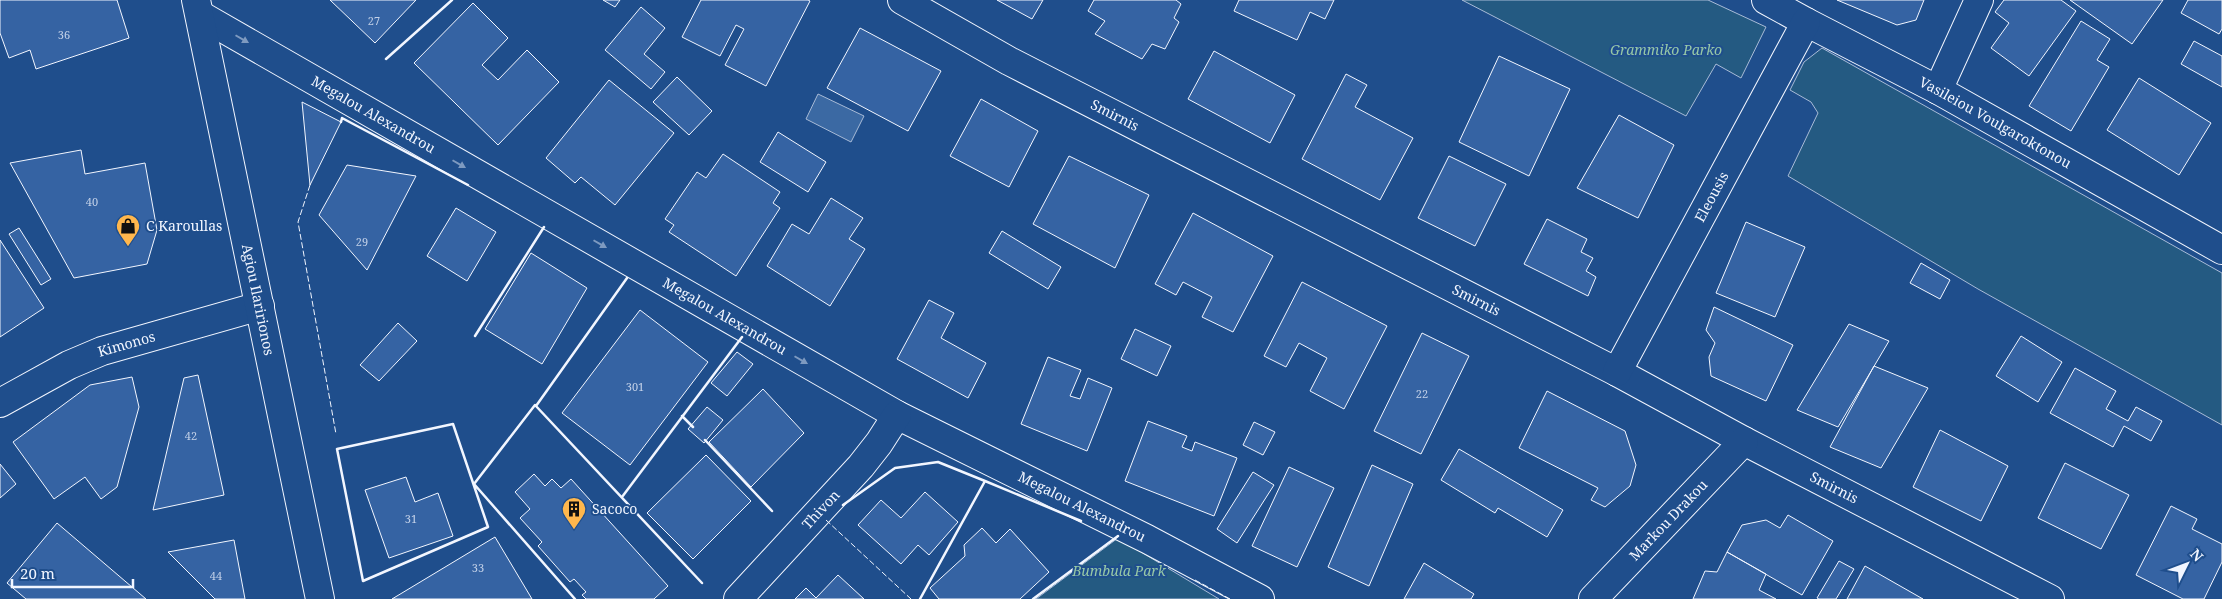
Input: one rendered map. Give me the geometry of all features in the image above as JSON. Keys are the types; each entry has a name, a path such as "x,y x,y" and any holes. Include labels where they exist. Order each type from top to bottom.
{"street":[{"name":"Smirnis","path":"902,0 1009,62 1617,372 1744,442 2050,599"},
{"name":"Vasileiou Voulgaroktonou","path":"1766,0 1938,90 2222,250"},
{"path":"1938,90 1979,0"},
{"name":"Agiou Ilaririonos","path":"198,7 320,599"},
{"name":"Megalou Alexandrou","path":"198,7 896,415 1147,539 1260,599"},
{"name":"Eleousis","path":"1617,372 1806,22"},
{"name":"Kimonos","path":"0,403 69,365 102,351 260,306"},
{"name":"Thivon","path":"738,599 861,466 879,443 896,415"},
{"name":"Markou Drakou","path":"1593,599 1744,442"}],"green space":[{"name":"Grammiko Parko","path":"1462,0 1708,0 1766,27 1741,78 1716,64 1686,116"},
{"path":"1822,48 2222,273 2222,425 1978,289 1788,176 1818,113 1811,102 1790,90 1804,62"},
{"name":"Bumbula Park","path":"1118,538 1219,599 1036,599"}],"shaded area":[{"path":"818,94 864,116 851,142 806,119"}],"building":[{"path":"0,0 117,0 129,38 36,69 30,50 9,58 0,33"},
{"path":"330,0 416,0 375,43"},
{"path":"603,0 620,0 615,7"},
{"path":"701,0 810,1 766,86 725,65 744,29 736,25 720,56 682,37"},
{"path":"997,0 1043,0 1032,19"},
{"path":"1094,0 1176,0 1181,4 1174,18 1179,22 1165,49 1152,44 1142,59 1095,34 1105,21 1088,11"},
{"path":"1239,0 1334,0 1325,19 1310,12 1297,40 1234,11"},
{"path":"1837,0 1924,0 1916,20 1897,25"},
{"path":"2004,0 2061,0 2076,11 2029,76 1991,48 2009,23 1995,12"},
{"path":"2070,0 2163,0 2132,44"},
{"path":"2188,0 2222,0 2222,29 2219,34 2181,13"},
{"path":"473,3 508,38 482,65 498,80 527,50 559,82 498,145 414,63"},
{"path":"641,7 665,28 644,54 665,72 651,89 605,50"},
{"path":"2081,21 2110,39 2097,60 2109,67 2071,131 2029,106"},
{"path":"860,28 941,71 908,131 827,88"},
{"path":"2194,41 2222,56 2222,87 2181,64"},
{"path":"1214,51 1295,95 1270,143 1188,99"},
{"path":"1499,56 1570,89 1529,176 1459,142"},
{"path":"1346,74 1367,85 1355,107 1413,138 1380,200 1302,159"},
{"path":"677,77 712,111 689,135 653,102"},
{"path":"2139,78 2211,123 2179,175 2107,130"},
{"path":"609,80 674,133 615,205 581,177 575,183 546,158"},
{"path":"981,99 1038,131 1009,187 950,156"},
{"path":"302,102 341,122 310,185"},
{"path":"1619,115 1674,145 1638,218 1577,188"},
{"path":"778,132 826,162 808,192 760,162"},
{"path":"81,150 85,174 145,163 157,230 147,264 74,278 10,163"},
{"path":"723,154 780,192 773,203 780,208 736,276 669,232 674,225 665,219 697,172 706,178"},
{"path":"1069,156 1149,195 1115,268 1033,224"},
{"path":"1449,156 1506,184 1475,246 1418,218"},
{"path":"347,165 416,176 367,270 319,215"},
{"path":"831,198 863,218 849,239 865,249 830,306 767,266 792,224 809,234"},
{"path":"456,208 496,232 467,281 427,256"},
{"path":"1193,213 1273,256 1233,332 1202,317 1212,297 1183,282 1176,295 1155,284"},
{"path":"1547,219 1587,239 1581,252 1593,258 1586,271 1596,277 1588,296 1524,264"},
{"path":"1746,222 1805,247 1775,317 1716,293"},
{"path":"19,228 51,279 41,285 9,234"},
{"path":"1002,231 1061,267 1048,289 989,253"},
{"path":"0,240 44,308 0,337"},
{"path":"531,253 587,288 542,364 485,329"},
{"path":"1921,263 1950,280 1940,299 1910,283"},
{"path":"1302,282 1387,326 1344,409 1310,391 1327,358 1299,343 1286,367 1264,356"},
{"path":"929,300 954,313 941,338 986,363 968,398 897,359"},
{"path":"1714,307 1793,345 1766,401 1711,376 1709,357 1715,343 1706,330"},
{"path":"640,310 708,362 630,465 562,413"},
{"path":"398,323 417,341 379,381 360,365"},
{"path":"1849,324 1889,341 1838,427 1797,410"},
{"path":"1135,329 1171,346 1157,376 1121,359"},
{"path":"1422,333 1469,356 1421,454 1374,431"},
{"path":"2021,336 2062,362 2038,402 1996,376"},
{"path":"737,352 753,364 727,396 711,383"},
{"path":"1048,357 1081,370 1070,396 1080,399 1088,378 1112,388 1087,451 1021,424"},
{"path":"1874,366 1928,388 1881,468 1830,447"},
{"path":"2075,368 2116,391 2106,409 2128,421 2136,407 2162,421 2151,441 2124,426 2113,447 2050,413"},
{"path":"198,375 224,495 153,510 184,378"},
{"path":"132,377 139,407 117,487 101,499 85,477 54,499 13,442 90,385"},
{"path":"763,389 804,433 751,487 709,442"},
{"path":"1547,391 1625,431 1636,465 1630,486 1605,507 1591,500 1598,488 1519,448"},
{"path":"707,407 723,420 704,443 688,429"},
{"path":"1148,421 1187,436 1182,447 1192,451 1195,442 1237,458 1214,516 1125,481"},
{"path":"1254,422 1275,432 1263,455 1243,445"},
{"path":"1940,430 2008,466 1981,521 1913,487"},
{"path":"1459,449 1563,510 1547,537 1498,508 1495,513 1441,480"},
{"path":"706,455 751,501 693,559 647,513"},
{"path":"2065,463 2129,495 2101,549 2038,518"},
{"path":"0,464 16,484 0,498"},
{"path":"1372,465 1413,484 1369,586 1328,567"},
{"path":"1289,467 1334,488 1297,567 1252,546"},
{"path":"1253,472 1274,485 1237,543 1217,529"},
{"name":"Sacoco","path":"534,474 545,486 552,479 561,488 571,479 668,586 654,599 586,599 582,595 586,592 574,579 570,582 538,546 542,542 520,518 530,509 515,492"},
{"path":"406,477 415,502 438,493 453,536 389,558 365,490"},
{"path":"925,492 958,522 929,555 918,545 901,564 858,525 881,500 901,518"},
{"path":"2171,506 2197,519 2192,529 2222,544 2222,562 2204,599 2183,599 2136,575"},
{"path":"1788,515 1833,541 1802,595 1727,552 1742,525 1766,520 1780,528"},
{"path":"57,523 146,599 26,599 7,583"},
{"path":"982,528 996,543 1010,529 1049,572 1020,599 939,599 930,588 965,556 964,545"},
{"path":"495,537 532,599 392,599"},
{"path":"234,540 245,599 215,599 168,552"},
{"path":"1727,552 1766,574 1759,590 1776,599 1693,599 1705,571 1717,572"},
{"path":"1839,561 1854,569 1836,599 1817,598"},
{"path":"1424,563 1474,594 1471,599 1404,599"},
{"path":"1865,566 1923,599 1847,599"},
{"path":"838,575 864,599 795,599 806,588 816,598"}],"fence":[{"path":"310,185 298,222 336,434"},
{"path":"826,520 911,599"},
{"path":"1034,599 1119,536"},
{"path":"1195,580 1230,599"}],"wall":[{"path":"386,59 452,0"},
{"path":"341,122 342,118 468,185"},
{"path":"475,336 544,227"},
{"path":"536,406 627,278"},
{"path":"622,497 742,337"},
{"path":"575,599 474,484 535,405 702,583"},
{"path":"682,416 693,427"},
{"path":"453,424 488,527 363,581 337,449 453,424"},
{"path":"705,440 772,511"},
{"path":"843,505 895,468 938,462 985,481"},
{"path":"920,599 985,481 1081,521"},
{"path":"1033,599 1118,536"}],"place":[{"name":"C Karoullas","path":"128,247"},
{"name":"Sacoco","path":"574,530"}]}
